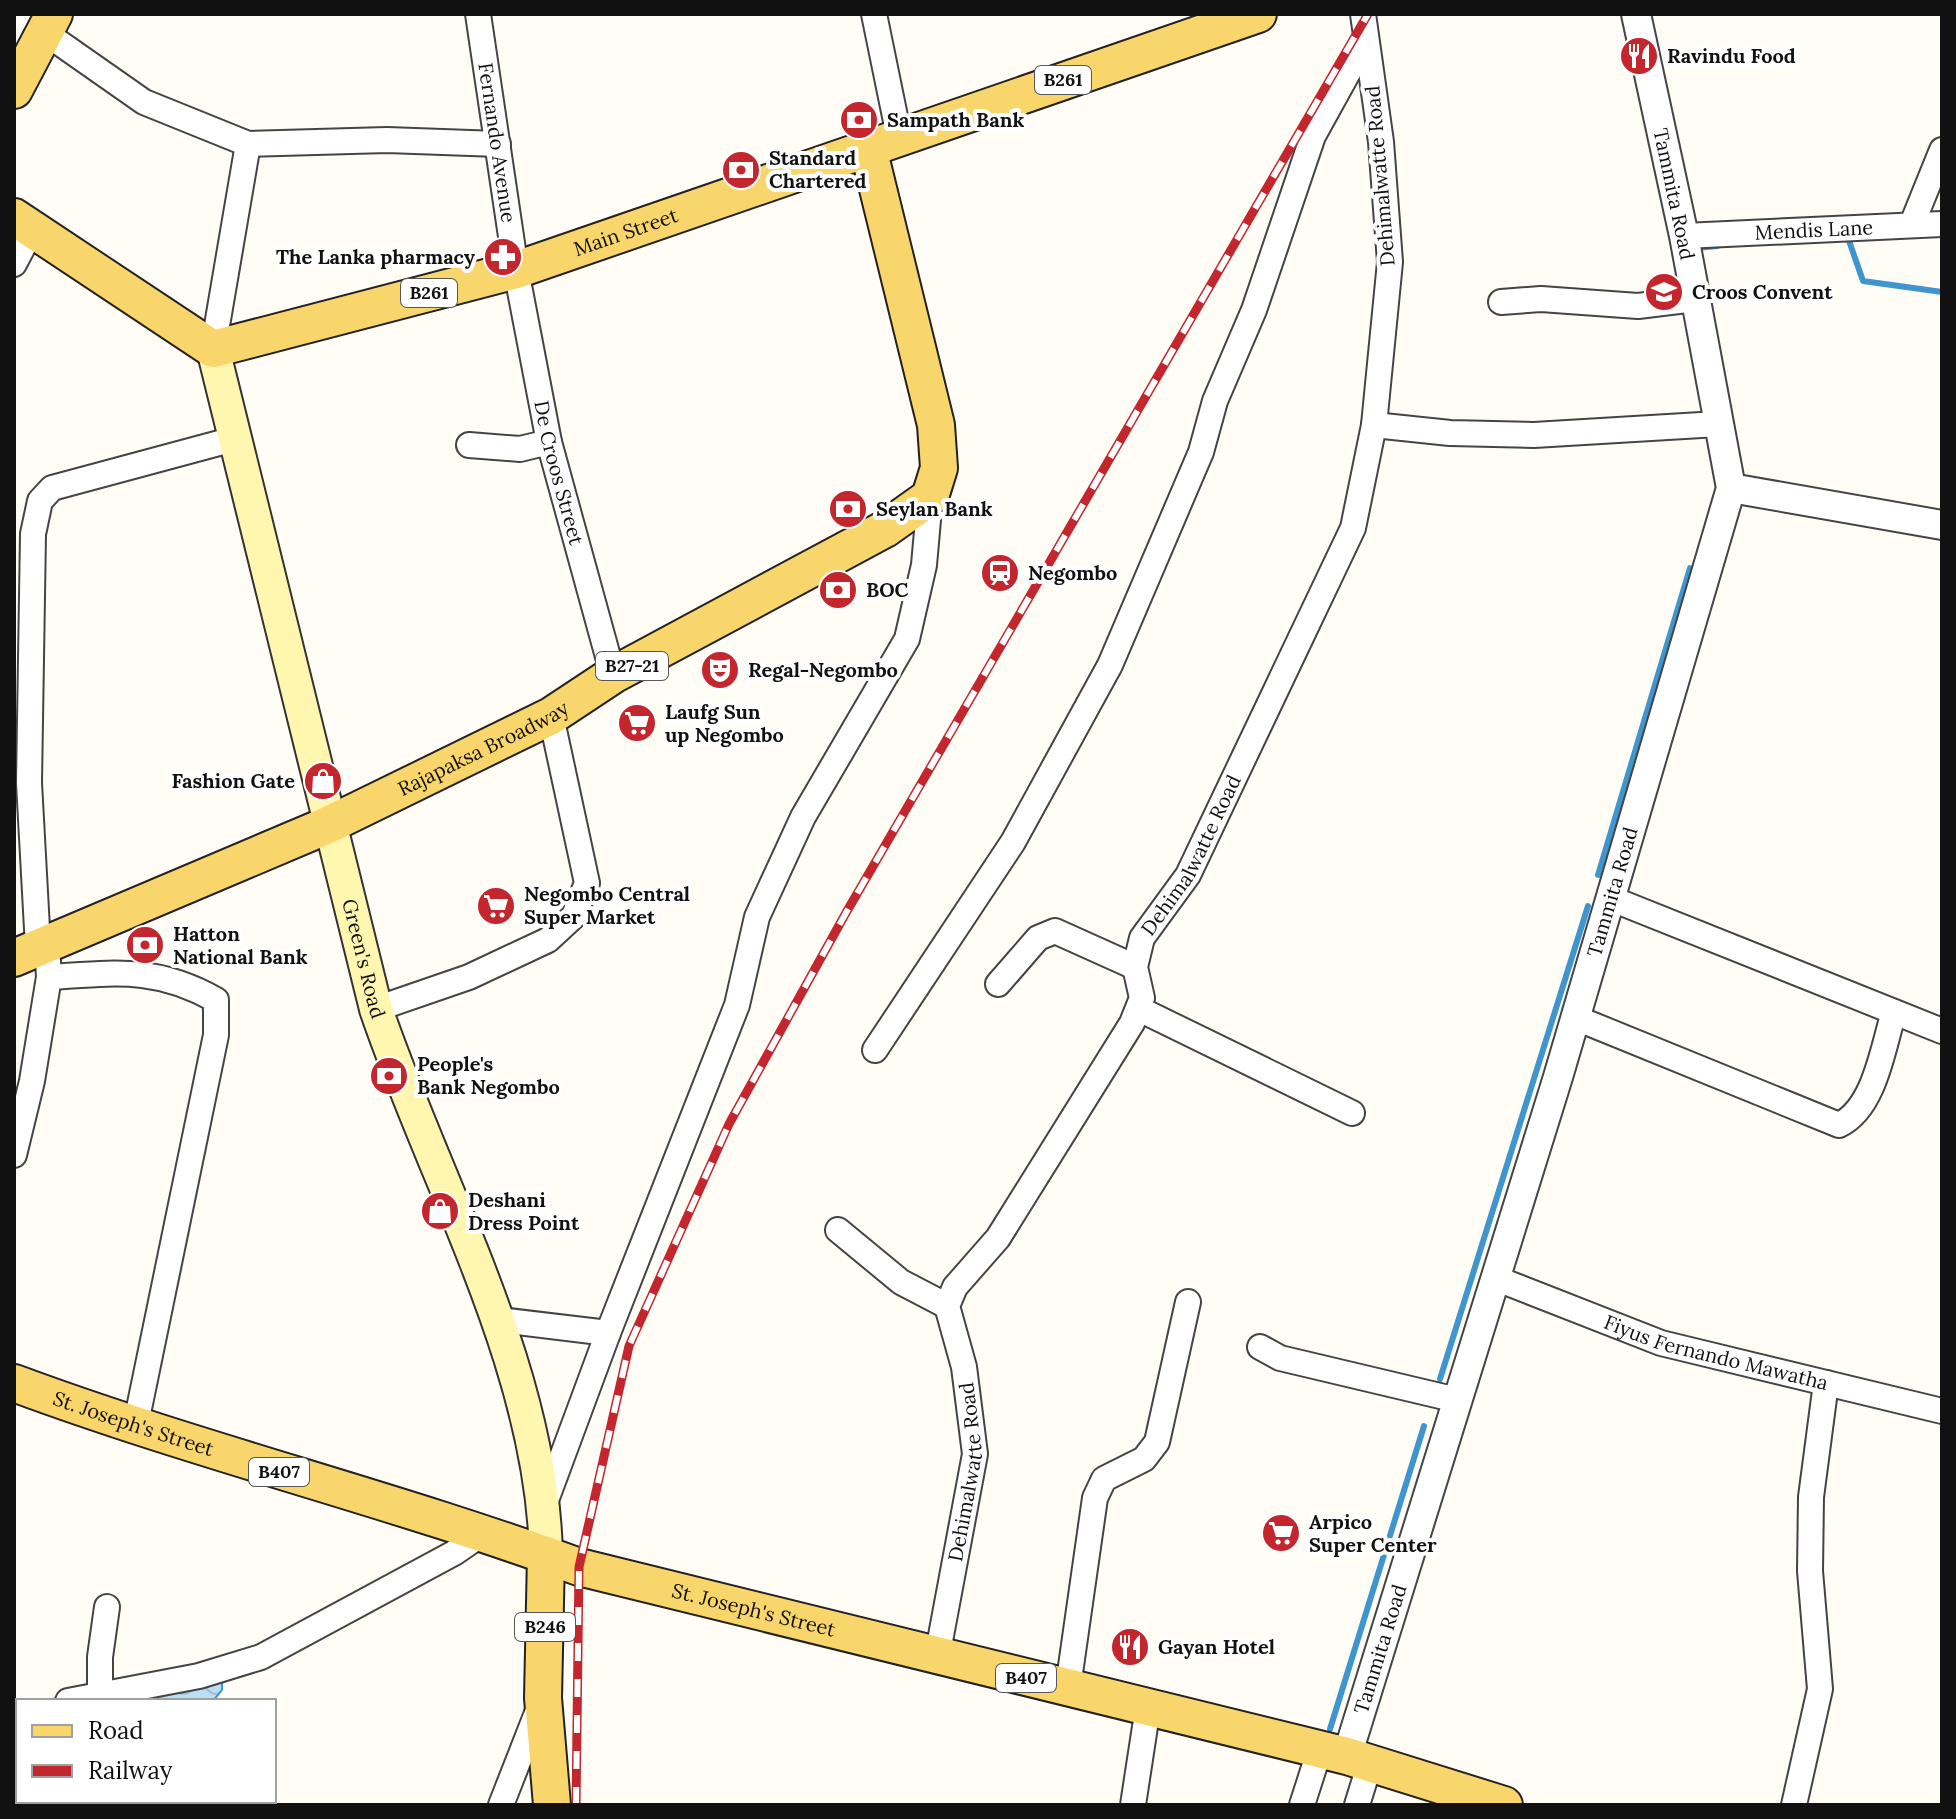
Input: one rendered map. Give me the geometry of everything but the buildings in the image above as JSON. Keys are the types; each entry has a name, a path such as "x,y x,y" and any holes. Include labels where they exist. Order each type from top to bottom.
{"main road":[{"name":"Main Street","path":"213,349 516,270 1258,14"},
{"path":"14,90 49,23"},
{"path":"884,142 936,425 939,468 930,497"},
{"path":"23,223 213,349"},
{"name":"Green's Road","path":"213,349 328,825 376,1009 404,1092 500,1320 545,1503 546,1555"},
{"name":"Rajapaksa Broadway","path":"37,956 328,825 551,716 613,675 885,529 930,497"},
{"name":"St. Joseph's Street","path":"14,1383 135,1428 483,1533 579,1567 1345,1756 1504,1805"},
{"name":"B246","path":"546,1555 543,1698 552,1805"}],"street":[{"name":"Fernando Avenue","path":"478,14 516,270"},
{"path":"874,14 884,142"},
{"name":"Dehimalwatte Road","path":"1139,1009 1142,998 1135,967 1142,938 1188,875 1353,528 1374,425 1390,262 1381,142 1363,14"},
{"name":"Tammita Road","path":"1345,1756 1576,1018 1731,488 1684,236 1636,14"},
{"path":"49,23 144,102 248,144 387,140 498,144"},
{"path":"875,1050 1013,842 1110,665 1201,452 1215,401 1254,310 1313,136 1366,40"},
{"path":"213,349 248,144"},
{"path":"1912,224 1942,150"},
{"path":"14,264 23,223"},
{"name":"Mendis Lane","path":"1684,236 1942,224"},
{"name":"De Croos Street","path":"516,270 549,442 613,675"},
{"path":"1501,302 1541,299 1638,306 1695,299"},
{"path":"1374,425 1450,433 1534,435 1718,424"},
{"path":"14,1155 32,1081 37,956 29,783 33,534 40,501 52,488 234,439"},
{"path":"469,445 520,449 549,442"},
{"path":"1731,488 1942,525"},
{"path":"545,1503 737,1005 757,917 803,817 907,639 924,565 930,497"},
{"path":"376,1009 469,977 548,940 574,916 587,883 551,716"},
{"path":"1612,899 1942,1031"},
{"path":"998,984 1038,938 1055,931 1135,967"},
{"path":"37,956 145,973 191,986 216,1000 216,1035 135,1428"},
{"path":"838,1230 901,1282 947,1306 955,1287 998,1238 1139,1009 1352,1113"},
{"path":"1576,1018 1839,1125 1852,1118 1864,1101 1894,1012"},
{"name":"Fiyus Fernando Mawatha","path":"1495,1278 1589,1318 1661,1343 1942,1411"},
{"path":"1068,1687 1095,1498 1104,1479 1144,1459 1157,1442 1188,1302"},
{"name":"Dehimalwatte Road","path":"937,1657 975,1454 964,1367 947,1306"},
{"path":"500,1320 608,1333"},
{"path":"1260,1347 1280,1358 1457,1400"},
{"path":"1794,1805 1820,1689 1810,1571 1811,1497 1826,1383"},
{"path":"76,1699 199,1676 261,1657 454,1553 483,1533"},
{"path":"100,1693 107,1607"},
{"path":"501,1805 543,1698"},
{"path":"1133,1805 1148,1707"},
{"path":"1302,1805 1345,1756"},
{"path":"1345,1756 1357,1805"}],"water":[{"path":"215,1679 222,1683 222,1690 215,1699 134,1699"}],"waterway":[{"path":"1847,235 1863,281 1942,292"},
{"path":"1697,252 1697,248 1717,246"},
{"path":"1598,875 1690,568"},
{"path":"1440,1379 1588,906"},
{"path":"1330,1729 1424,1426"},
{"path":"51,1805 65,1803"},
{"path":"79,1803 93,1805"}],"railway":[{"path":"576,1805 579,1567 629,1346 729,1124 847,911 1368,14"}],"place":[{"name":"Ravindu Food","path":"1639,56"},
{"name":"Sampath Bank","path":"859,120"},
{"name":"Standard Chartered","path":"741,170"},
{"name":"The Lanka pharmacy","path":"503,257"},
{"name":"Croos Convent","path":"1664,292"},
{"name":"Seylan Bank","path":"848,509"},
{"name":"Negombo","path":"1000,573"},
{"name":"BOC","path":"838,590"},
{"name":"Regal-Negombo","path":"720,670"},
{"name":"Laufg Sun up Negombo","path":"637,723"},
{"name":"Fashion Gate","path":"323,781"},
{"name":"Negombo Central Super Market","path":"496,906"},
{"name":"Hatton National Bank","path":"145,945"},
{"name":"People's Bank Negombo","path":"389,1076"},
{"name":"Deshani Dress Point","path":"440,1211"},
{"name":"Arpico Super Center","path":"1281,1533"},
{"name":"Gayan Hotel","path":"1130,1647"}]}
